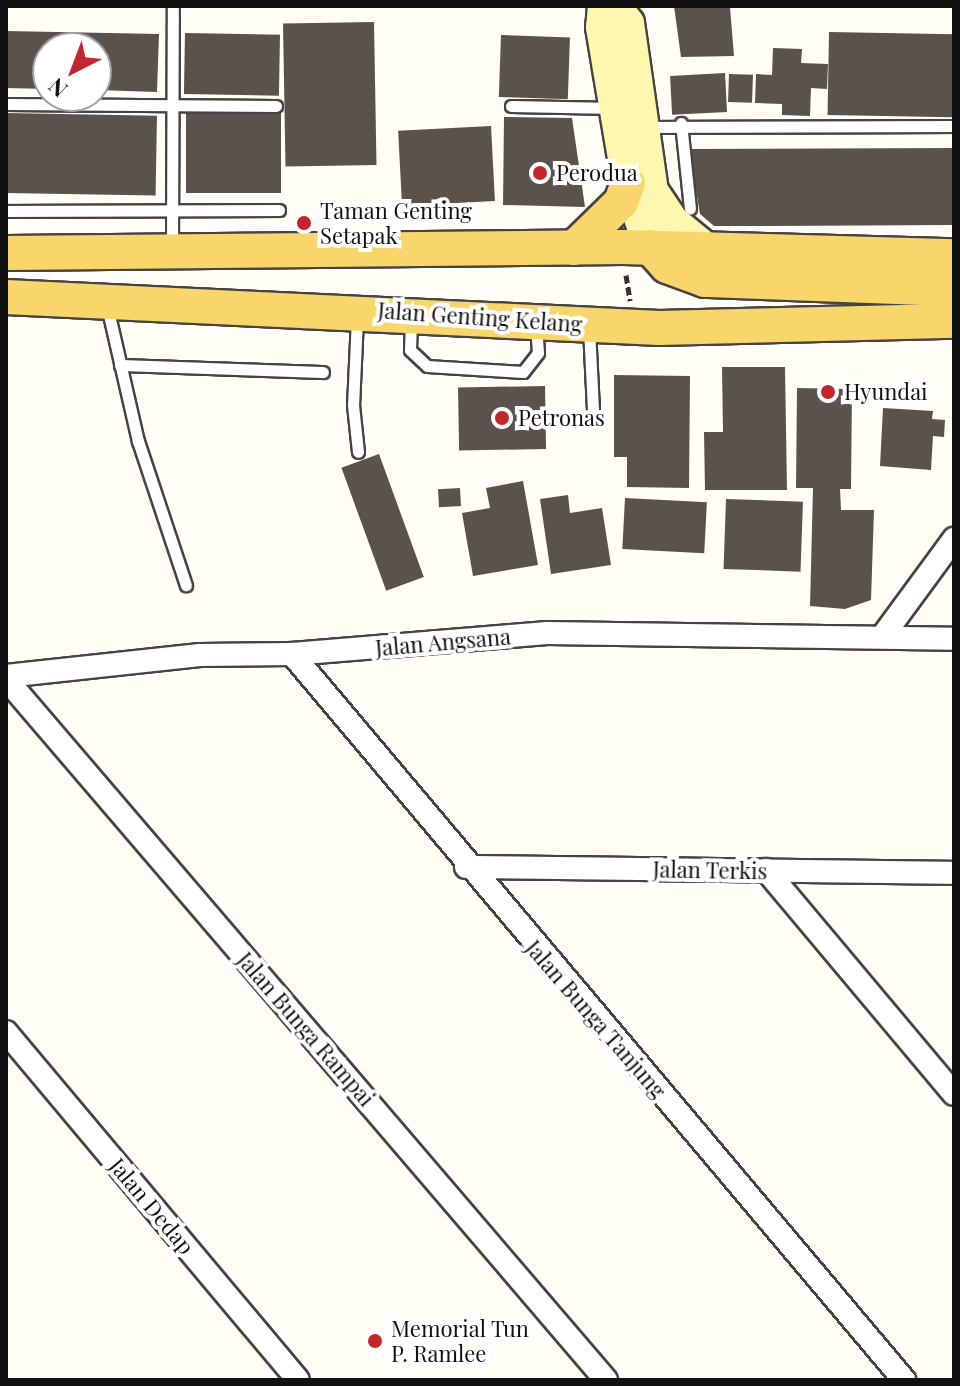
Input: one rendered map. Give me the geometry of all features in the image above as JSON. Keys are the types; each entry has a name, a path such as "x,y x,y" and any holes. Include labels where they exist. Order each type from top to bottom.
{"main road":[{"path":"574,248 621,202 628,183"},
{"path":"650,247 667,266 705,280 954,289"},
{"path":"6,253 650,247 954,256"},
{"name":"Jalan Genting Kelang","path":"6,297 357,309 682,328 954,321"}],"street":[{"path":"604,6 615,108 628,183 650,247"},
{"path":"615,6 628,23 652,191 673,222 705,248"},
{"path":"882,637 954,539"},
{"name":"Jalan Angsana","path":"6,677 200,655 292,654 547,633 954,639"},
{"name":"Jalan Bunga Tanjung","path":"292,654 466,867 904,1380"},
{"name":"Jalan Bunga Rampai","path":"6,677 606,1380"},
{"name":"Jalan Terkis","path":"466,867 954,873"},
{"path":"766,870 954,1094"},
{"name":"Jalan Dedap","path":"6,1032 298,1380"}],"lane":[{"path":"172,252 173,6"},
{"path":"6,104 276,106"},
{"path":"511,106 615,108"},
{"path":"681,123 690,209"},
{"path":"644,127 681,123 954,126"},
{"path":"6,211 279,210"},
{"path":"105,298 120,365 186,585"},
{"path":"357,309 353,405 358,452"},
{"path":"411,313 410,350 427,366 523,372 538,353 536,321"},
{"path":"589,323 593,409"},
{"path":"120,365 323,372"}],"building":[{"path":"674,6 730,7 734,56 681,57"},
{"path":"374,22 376,165 286,167 283,24"},
{"path":"6,31 57,32 32,32 32,89 6,88"},
{"path":"829,32 954,34 953,117 828,115"},
{"path":"112,33 159,34 157,92 112,91"},
{"path":"185,33 280,35 279,96 184,94"},
{"path":"501,35 570,37 568,99 499,97"},
{"path":"773,48 802,49 801,63 828,64 827,89 811,88 810,116 782,115 782,104 755,103 756,74 772,75"},
{"path":"725,73 727,112 672,115 670,76"},
{"path":"729,74 753,75 752,103 728,102"},
{"path":"6,113 157,116 156,196 6,193"},
{"path":"186,113 281,113 281,193 186,193"},
{"path":"504,117 572,118 585,207 503,205"},
{"path":"491,126 495,201 402,206 398,131"},
{"path":"954,148 954,225 769,226 714,226 700,214 689,149"},
{"path":"722,367 785,367 787,490 705,490 704,432 723,432"},
{"path":"614,375 690,376 689,488 627,487 627,457 614,457"},
{"name":"Petronas","path":"545,386 546,449 459,451 458,388"},
{"path":"797,388 852,389 851,489 840,489 841,510 874,510 871,600 845,609 810,606 813,488 796,488"},
{"path":"883,408 933,411 932,419 945,420 944,437 933,436 931,470 880,466"},
{"path":"379,454 424,577 386,591 341,468"},
{"path":"523,481 538,565 473,576 462,513 490,508 486,488"},
{"path":"460,488 461,506 439,507 438,489"},
{"path":"568,495 570,513 602,508 611,565 551,574 540,499"},
{"path":"625,498 707,502 704,553 622,549"},
{"path":"726,499 803,502 801,572 724,569"}],"place":[{"name":"Perodua","path":"540,173"},
{"name":"Taman Genting Setapak","path":"304,223"},
{"name":"Hyundai","path":"828,392"},
{"name":"Petronas","path":"502,418"},
{"name":"Memorial Tun P. Ramlee","path":"375,1341"}]}
